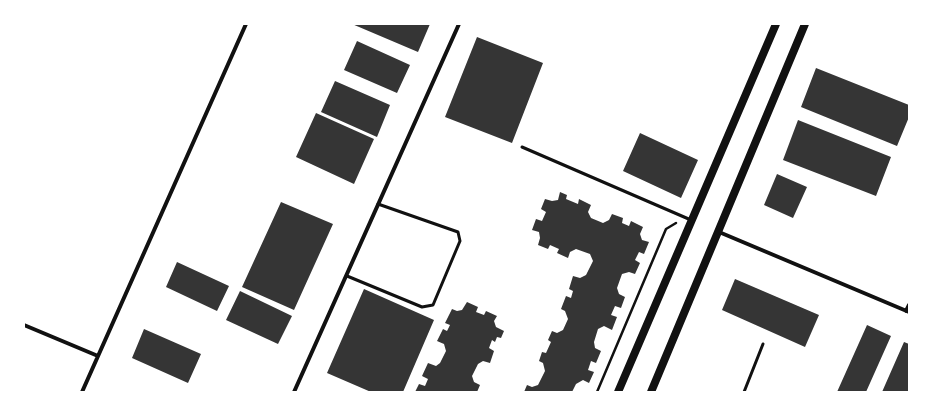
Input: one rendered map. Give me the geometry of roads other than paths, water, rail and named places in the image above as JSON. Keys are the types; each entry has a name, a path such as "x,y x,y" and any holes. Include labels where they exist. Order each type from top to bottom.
{"main road":[{"path":"618,392 776,24"},
{"path":"651,392 805,24"}],"street":[{"path":"82,392 246,24"},
{"path":"294,392 459,24"},
{"path":"719,232 908,312 909,305"},
{"path":"24,325 98,356"}],"lane":[{"path":"522,147 692,220"},
{"path":"346,276 422,307 433,305 460,241 458,232 378,204"},
{"path":"744,392 763,344"}]}
